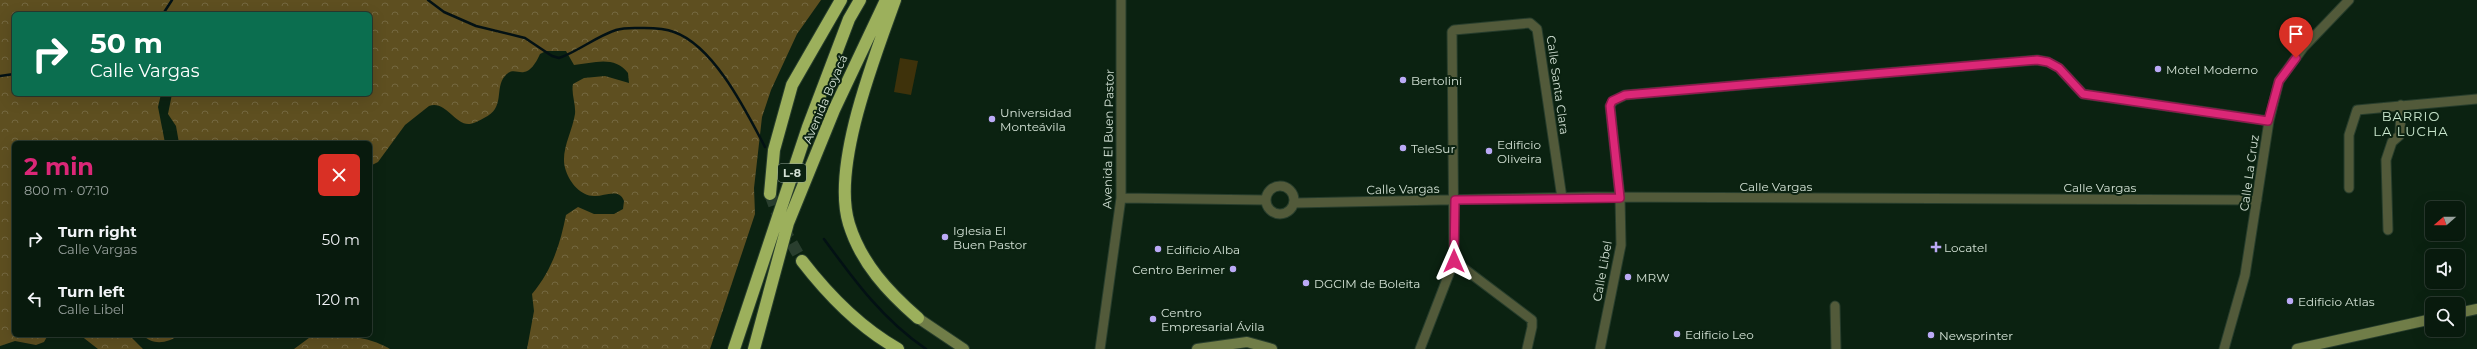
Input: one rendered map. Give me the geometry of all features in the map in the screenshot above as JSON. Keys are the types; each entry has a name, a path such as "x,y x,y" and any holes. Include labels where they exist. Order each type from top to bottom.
{"highway":[{"path":"770,194 774,150 792,85 841,0"},
{"name":"Avenida Boyacá","path":"734,349 808,127 849,19 860,0"},
{"name":"Avenida Boyacá","path":"754,349 788,223 834,110 886,0"},
{"path":"895,0 861,102 852,138 845,176 845,200 849,224 867,262 879,281 918,318"},
{"path":"802,261 824,289 846,311 877,337 898,349"}],"street":[{"name":"Avenida El Buen Pastor","path":"1100,349 1121,198 1121,0"},
{"name":"Calle La Cruz","path":"2224,349 2245,275 2268,121 2279,81 2303,48 2349,0"},
{"name":"Calle Santa Clara","path":"1420,349 1454,261 1455,200 1452,32 1458,28 1530,23 1538,29 1562,198"},
{"name":"Calle Libel","path":"1600,349 1621,245 1620,198 1610,106 1612,101 1625,95 2037,60 2048,62 2059,68 2083,94 2268,121"},
{"path":"2350,188 2349,135 2355,112 2360,109 2477,100"},
{"path":"2388,230 2386,160 2392,142 2400,135 2401,105"},
{"path":"1283,185 1293,194 1294,203 1289,211 1276,214 1268,208 1265,200 1271,188 1283,185"},
{"path":"1121,198 1265,200"},
{"name":"Calle Vargas","path":"1294,203 1562,198 2257,200"},
{"path":"1454,261 1532,320 1527,349"},
{"path":"1835,306 1836,349"},
{"path":"2465,312 2477,309"},
{"path":"918,318 964,349"},
{"path":"2297,349 2425,321"},
{"path":"1197,349 1248,342 1272,349"}],"green space":[{"path":"0,0 821,0 797,34 771,90 762,117 754,188 755,214 710,349 527,349 534,311 532,294 545,276 554,257 561,237 566,215 578,207 594,214 614,214 623,209 624,201 618,194 598,196 585,194 580,191 568,176 564,164 565,150 575,114 573,84 584,78 605,76 629,83 628,73 623,67 617,64 610,62 596,62 574,65 566,51 546,51 540,54 535,64 530,69 525,72 509,72 505,76 500,86 495,109 491,114 474,123 465,124 440,107 435,105 429,106 405,125 378,162 372,165 372,141 179,141 176,126 168,114 172,96 372,96 372,12 12,12 12,96 161,96 158,107 165,141 12,141 12,337 47,337 44,342 36,345 15,341 0,346"},
{"path":"83,337 131,337 143,349 98,349"},
{"path":"146,337 176,337 161,342 151,341"},
{"path":"310,337 353,337 372,341 390,349 294,349"}],"shaded area":[{"path":"900,58 918,61 911,95 894,92"}],"waterway":[{"path":"164,12 172,0"},
{"path":"428,0 444,12 476,26 525,38 552,56 559,58 601,36 619,29 655,28 674,32 689,39 715,65 738,98 765,147"},
{"path":"0,76 12,74"},
{"path":"824,239 870,298 896,325 926,349"}],"tunnel":[{"path":"770,194 782,226 802,261"}],"place":[{"name":"Motel Moderno","path":"2158,69"},
{"name":"Bertolini","path":"1403,80"},
{"name":"Universidad Monteávila","path":"992,119"},
{"name":"TeleSur","path":"1403,148"},
{"name":"Edificio Oliveira","path":"1489,151"},
{"name":"Iglesia El Buen Pastor","path":"945,237"},
{"name":"Locatel","path":"1936,247"},
{"name":"Edificio Alba","path":"1158,249"},
{"name":"Centro Berimer","path":"1233,269"},
{"name":"MRW","path":"1628,277"},
{"name":"DGCIM de Boleita","path":"1306,283"},
{"name":"Edificio Atlas","path":"2290,301"},
{"name":"Centro Empresarial Ávila","path":"1153,319"},
{"name":"Edificio Leo","path":"1677,334"},
{"name":"Newsprinter","path":"1931,335"}],"district":[{"name":"BARRIO LA LUCHA","path":"2411,124"}],"route":[{"path":"1454,261 1455,200 1588,197 1620,198 1610,106 1612,101 1625,95 2037,60 2048,62 2059,68 2066,74 2070,82 2083,94 2268,121 2279,81 2296,58"}]}
